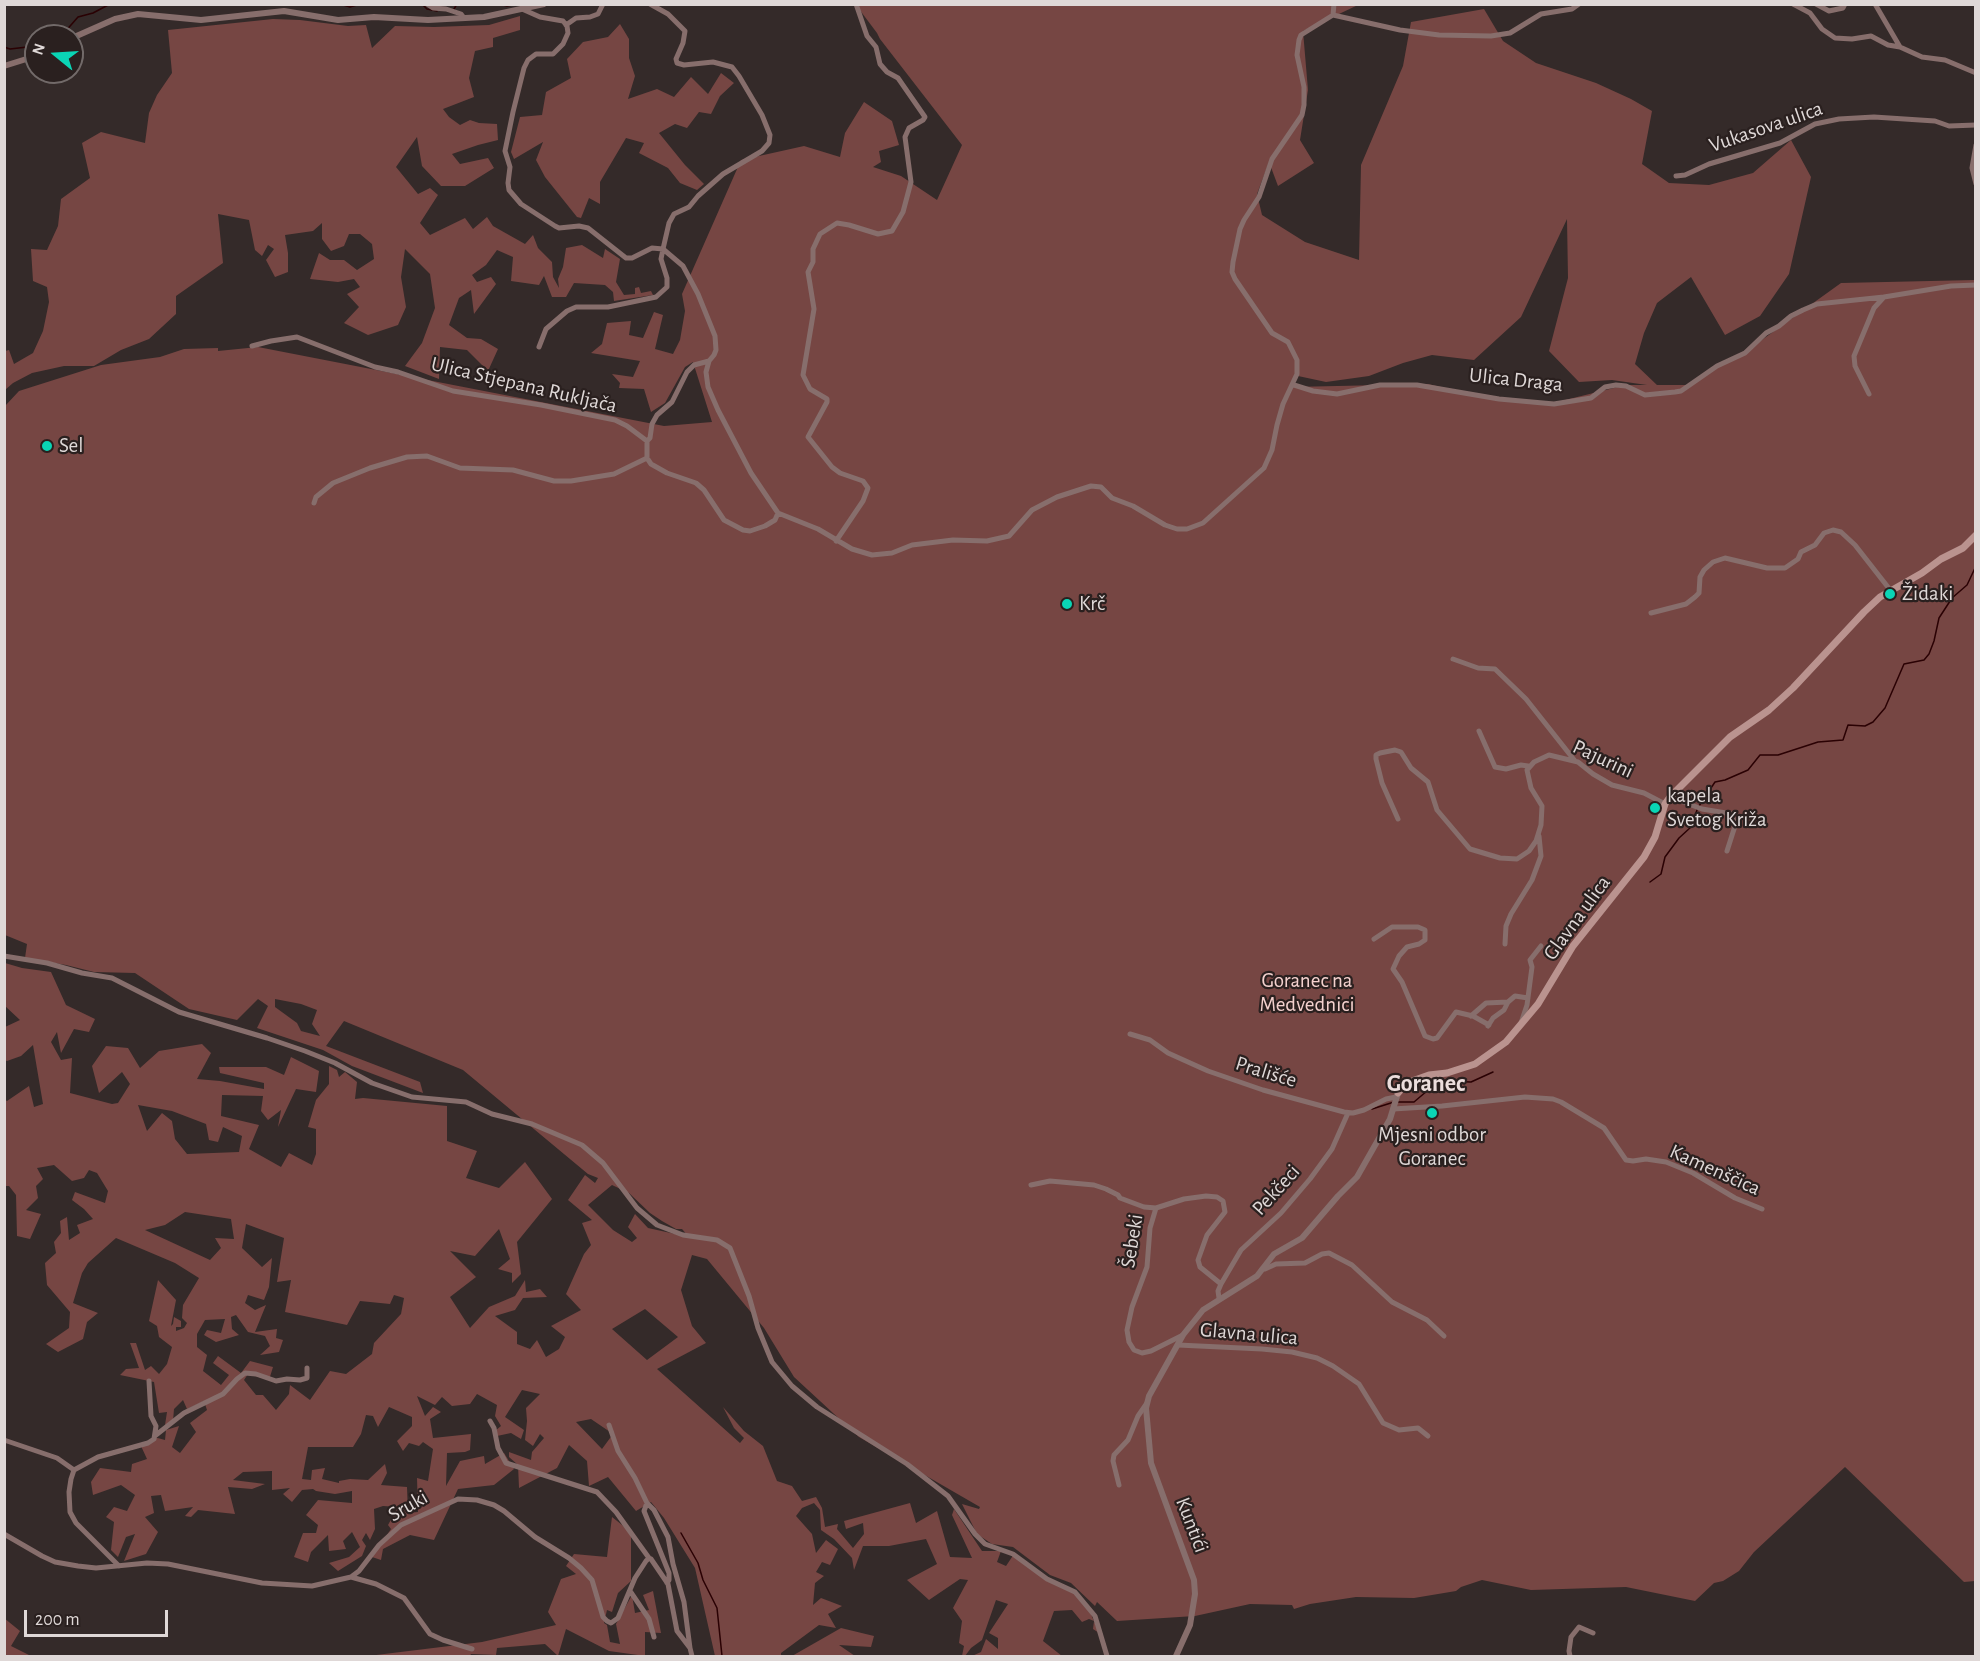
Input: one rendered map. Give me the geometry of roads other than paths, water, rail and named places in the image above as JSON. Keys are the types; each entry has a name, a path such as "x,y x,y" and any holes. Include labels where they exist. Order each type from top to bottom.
{"main road":[{"name":"Glavna ulica","path":"1395,1101 1407,1083 1475,1064 1506,1042 1538,1004 1573,946 1644,857 1655,837 1665,804 1670,797 1730,737 1769,710 1793,688 1880,597 1963,548 1976,535"}],"street":[{"path":"427,4 433,8 461,14 464,18"},
{"path":"566,25 576,18 594,16 601,10 603,4"},
{"name":"Ulica Stjepana Rukljača","path":"539,347 546,329 567,311 647,300 664,292 667,287 667,278 661,259 669,223 674,214 689,207 723,174 762,151 769,143 770,135 762,115 740,76 732,67 713,62 684,65 677,63 676,59 686,32 668,14 650,4"},
{"path":"836,541 863,501 868,488 863,481 840,473 832,467 808,437 827,402 827,399 810,389 803,375 814,309 808,272 813,262 813,249 820,234 837,223 878,234 892,231 903,212 911,182 905,137 909,128 925,117 898,78 887,72 880,64 876,47 867,36 856,4"},
{"path":"1333,15 1334,4"},
{"path":"522,9 540,17 563,21 568,29 567,37 559,49 549,56 536,54 528,60 524,68 505,151 510,167 509,190 525,206 555,226 588,228 626,258 632,258 652,248 663,249 683,266 698,294 714,336 716,350 709,361 706,372 708,387 717,410 751,473 778,513 818,529 852,549 872,555 892,553 912,545 953,540 987,541 1009,536 1032,510 1057,497 1091,486 1101,487 1112,498 1134,506 1165,525 1178,529 1195,527 1220,509 1264,468 1272,450 1283,404 1294,385 1298,368 1294,352 1288,342 1272,333 1235,279 1233,262 1240,229 1262,191 1272,159 1302,115 1304,87 1297,55 1301,35 1333,15 1400,30 1439,35 1491,36 1510,33 1541,14 1572,9 1579,4"},
{"path":"1793,4 1810,13 1822,29 1835,38 1852,39 1871,36 1888,45 1900,47 1922,57 1945,60 1976,73"},
{"path":"1816,4 1829,11 1838,10 1845,4"},
{"path":"1875,4 1900,47"},
{"path":"84,33 115,19 138,14 201,20 284,11 338,20 374,17 420,20 484,17 543,5"},
{"path":"4,66 24,60"},
{"name":"Vukasova ulica","path":"1676,176 1686,175 1709,164 1780,143 1815,124 1839,119 1874,117 1935,121 1949,126 1976,125"},
{"path":"1976,145 1972,168 1976,184"},
{"name":"Ulica Draga","path":"1294,385 1326,394 1337,394 1380,384 1417,385 1498,399 1554,404 1591,398 1605,387 1616,385 1626,386 1645,394 1675,392 1681,391 1717,366 1745,353 1766,333 1791,316 1817,304 1884,297 1951,286 1976,285"},
{"path":"1869,394 1855,366 1854,356 1874,308 1884,297"},
{"name":"Ulica Stjepana Rukljača","path":"252,346 297,337 375,368 398,372 453,391 615,420 647,441"},
{"path":"709,361 694,365 687,372 672,402 657,415 647,441 647,458 651,464 667,473 696,483 704,490 724,520 743,530 765,526 775,520 778,513"},
{"path":"314,502 316,497 333,483 370,468 407,457 427,456 460,468 513,470 554,480 571,481 614,474 647,458"},
{"path":"1651,613 1686,604 1695,597 1699,593 1700,577 1713,562 1725,558 1767,568 1785,568 1798,559 1801,552 1815,545 1824,533 1833,530 1841,532 1855,545 1891,591"},
{"path":"1453,659 1478,668 1495,669 1526,699 1575,761"},
{"name":"Pajurini","path":"1479,731 1495,767 1506,770 1521,765 1528,766 1549,755 1575,761 1612,785 1644,793 1665,804"},
{"path":"1398,819 1382,783 1376,759 1376,755 1380,753 1395,750 1401,752 1411,768 1428,782 1437,810 1470,849 1500,858 1517,859 1529,851 1539,834"},
{"path":"1504,944 1506,926 1511,914 1532,880 1541,856 1539,834 1542,806 1531,788 1527,774 1528,766"},
{"path":"1670,797 1702,808 1732,814 1735,826 1727,851"},
{"path":"1374,939 1392,927 1423,928 1426,932 1423,941 1407,947 1402,952 1393,969 1402,982 1425,1036 1432,1039 1437,1038 1456,1012 1471,1016 1488,1026 1515,996 1528,998"},
{"path":"1519,1027 1528,998 1532,967 1530,960 1541,946"},
{"path":"4,956 112,978 179,1012 305,1051 335,1063 372,1083 412,1097 466,1102 492,1114 532,1124 582,1145 603,1163 637,1208 657,1225 683,1235 717,1240 730,1248 772,1362 792,1386 817,1407 907,1464 948,1496 975,1534 985,1544 1013,1554 1047,1579 1075,1592 1095,1616 1107,1656"},
{"path":"1471,1016 1486,1003 1508,1002"},
{"name":"Prališće","path":"1130,1034 1150,1040 1179,1059 1243,1083 1348,1113"},
{"name":"Kamenščica","path":"1395,1101 1442,1106 1525,1097 1561,1102 1604,1128 1628,1161 1646,1159 1666,1162 1693,1173 1735,1198 1762,1209"},
{"path":"1348,1113 1364,1110 1386,1099 1395,1101"},
{"name":"Glavna ulica","path":"1183,1335 1203,1310 1257,1276 1274,1254 1302,1238 1338,1196 1358,1177 1390,1119 1395,1101"},
{"name":"Pekčeci","path":"1219,1298 1218,1291 1221,1284 1241,1250 1281,1213 1310,1179 1332,1149 1348,1113"},
{"name":"Šebeki","path":"1031,1185 1050,1181 1094,1185 1144,1208 1156,1208 1150,1228 1147,1267 1126,1330 1134,1350 1142,1353 1183,1335"},
{"name":"Pekčeci","path":"1156,1208 1184,1199 1206,1196 1217,1197 1223,1201 1225,1212 1207,1235 1198,1260 1200,1267 1221,1284"},
{"name":"Glavna ulica","path":"1262,1269 1276,1264 1305,1263 1329,1253 1352,1265 1392,1302 1427,1320 1444,1336"},
{"name":"Kuntići","path":"1119,1485 1113,1461 1114,1455 1128,1440 1138,1416 1183,1335"},
{"name":"Glavna ulica","path":"1178,1344 1292,1352 1317,1358 1359,1384 1383,1423 1399,1430 1418,1428 1428,1436"},
{"path":"119,1566 76,1523 70,1512 69,1492 74,1470 98,1456 148,1443 184,1413 223,1394 245,1373 276,1381 300,1380 307,1378 307,1368"},
{"path":"149,1382 151,1416 156,1426 156,1435"},
{"name":"Kuntići","path":"1147,1403 1147,1434 1151,1463 1194,1580 1195,1594 1190,1625 1176,1656"},
{"path":"490,1421 494,1428 498,1448 506,1463 597,1492 616,1512 667,1583"},
{"path":"609,1425 618,1451 668,1537 684,1602 691,1656"},
{"path":"4,1440 57,1458 74,1470"},
{"name":"Sruki","path":"351,1577 359,1571 379,1545 401,1525 461,1498 494,1505 518,1521 535,1537 569,1558 592,1580 603,1617 611,1623 618,1618 635,1578 649,1558"},
{"path":"647,1503 644,1511 669,1573 667,1583 677,1631 690,1648"},
{"path":"4,1534 55,1562 96,1568 147,1563 168,1564 262,1582 300,1586 312,1586 351,1577 376,1584 404,1598 430,1634 472,1649"},
{"path":"630,1591 649,1619 654,1637"},
{"path":"1570,1656 1571,1637 1579,1627 1593,1633"}],"waterway":[{"path":"72,24 78,17 93,13 110,4"},
{"path":"340,4 350,7 360,4"},
{"path":"422,4 427,9 437,11"},
{"path":"454,9 457,4"},
{"path":"499,4 507,6 518,4"},
{"path":"4,47 10,49 24,47"},
{"path":"1699,806 1715,782 1748,770 1760,755 1778,755 1818,742 1843,740 1848,725 1865,726 1873,722 1885,708 1904,664 1924,660 1929,654 1939,618 1952,598 1967,585 1976,566"},
{"path":"1650,882 1661,874 1665,857 1679,838 1691,827 1697,810"},
{"path":"1398,1102 1414,1102 1434,1085 1443,1081 1471,1082 1493,1072"},
{"path":"1372,1109 1394,1102"},
{"path":"681,1533 698,1563 703,1580 717,1608 722,1656"}],"place":[{"name":"Sel","path":"47,446"},
{"name":"Židaki","path":"1890,594"},
{"name":"Krč","path":"1067,604"},
{"name":"kapela Svetog Križa","path":"1655,808"},
{"name":"Mjesni odbor Goranec","path":"1432,1113"}],"district":[{"name":"Goranec","path":"1426,1084"}],"park label":[{"name":"Goranec na Medvednici","path":"1307,993"}]}
